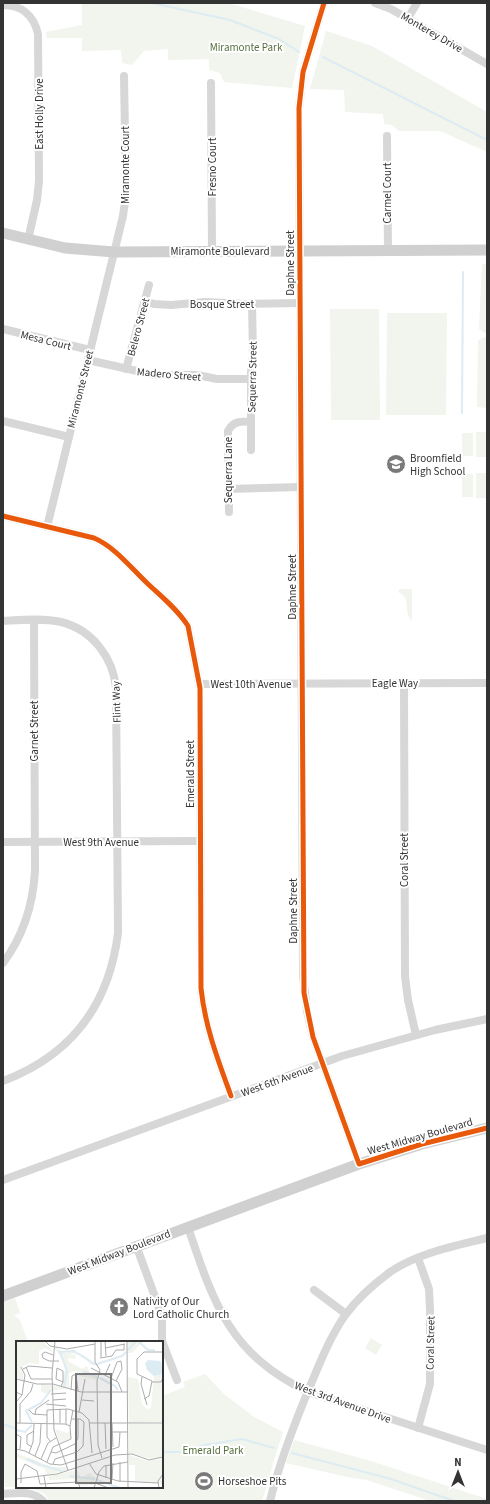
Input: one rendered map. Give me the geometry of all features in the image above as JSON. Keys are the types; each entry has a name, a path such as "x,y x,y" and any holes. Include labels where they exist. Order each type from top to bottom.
{"main road":[{"name":"Miramonte Boulevard","path":"3,234 65,248 114,252 487,250"},
{"name":"West Midway Boulevard","path":"3,1296 136,1245 188,1228 359,1164 422,1144 487,1128"}],"street":[{"name":"Daphne Street","path":"324,3 307,56 300,92 299,108 303,976 307,1011 313,1037 359,1164"},
{"name":"Monterey Drive","path":"375,3 408,18 485,62"},
{"path":"408,18 416,3"},
{"name":"East Holly Drive","path":"5,5 17,7 28,14 36,26 38,34 39,181 37,200 28,240"},
{"path":"485,62 487,53"},
{"name":"Miramonte Court","path":"114,252 123,216 126,194 124,76"},
{"name":"Fresno Court","path":"211,83 212,251"},
{"name":"Carmel Court","path":"387,136 388,251"},
{"name":"Miramonte Street","path":"47,527 114,252"},
{"name":"Belero Street","path":"126,369 149,285"},
{"name":"Bosque Street","path":"145,301 154,304 205,302 300,303"},
{"name":"Sequerra Street","path":"251,450 251,379 253,356 252,303"},
{"name":"Mesa Court","path":"3,329 90,350"},
{"name":"Madero Street","path":"88,360 155,375 197,375 217,379 251,379"},
{"path":"3,421 68,437"},
{"name":"Sequerra Lane","path":"229,512 228,431 230,426 238,422 251,422"},
{"path":"228,489 301,487"},
{"name":"Emerald Street","path":"3,516 94,538 107,545 183,618 190,631 200,684 200,960 203,1004 212,1043 231,1096"},
{"name":"Flint Way","path":"3,621 34,620 61,622 83,632 96,643 103,651 113,669 116,688 118,933 116,949 104,991 88,1018 74,1036 57,1052 31,1068 3,1081"},
{"name":"Garnet Street","path":"3,963 20,936 26,923 32,901 35,871 34,620"},
{"name":"Coral Street","path":"404,683 405,976 408,1000 416,1035"},
{"name":"Eagle Way","path":"302,684 487,683"},
{"name":"West 10th Avenue","path":"200,684 302,684"},
{"name":"West 9th Avenue","path":"3,842 200,841"},
{"name":"West 6th Avenue","path":"3,1180 342,1056 416,1035 487,1019"},
{"name":"West 3rd Avenue Drive","path":"188,1228 208,1283 222,1315 236,1336 251,1354 267,1368 288,1382 308,1392 487,1450"},
{"path":"270,1501 281,1460 308,1392 324,1354 346,1314 370,1289 391,1272 418,1258 437,1251 487,1238"},
{"path":"136,1245 162,1316 162,1341"},
{"name":"Coral Street","path":"418,1258 429,1289 430,1384 418,1428"},
{"path":"314,1290 346,1314"},
{"path":"163,1344 177,1380"},
{"path":"3,1494 28,1493 38,1496 43,1501"}],"green space":[{"name":"Miramonte Park","path":"82,3 228,3 305,26 292,88 224,82 220,73 209,70 209,59 168,60 168,49 144,51 132,65 122,63 121,50 82,51 82,38 47,38 46,32 82,25"},
{"path":"326,31 372,46 487,112 487,152 440,131 399,131 392,125 384,124 383,114 345,112 344,90 310,89"},
{"path":"482,264 487,264 487,333 484,333 479,329"},
{"path":"330,309 379,309 380,420 331,420"},
{"path":"387,313 447,313 446,415 386,415"},
{"path":"483,337 487,337 487,408 477,407 478,341"},
{"path":"476,432 487,432 487,457 476,457"},
{"path":"462,433 473,433 473,456 462,456"},
{"path":"476,473 487,473 487,498 476,498"},
{"path":"462,474 473,474 473,497 462,497"},
{"path":"400,589 412,589 412,621 409,618 405,598 398,592"},
{"path":"15,1298 20,1313 14,1315 20,1320 28,1341 16,1341 16,1487 5,1487 3,1456 3,1302"},
{"path":"371,1338 382,1345 376,1355 365,1348"},
{"name":"Emerald Park","path":"205,1374 224,1394 254,1417 283,1432 262,1501 50,1501 43,1493 30,1488 163,1488 163,1396 185,1387 183,1382"},
{"path":"294,1440 371,1461 487,1499 487,1501 430,1501 367,1480 286,1463"}],"waterway":[{"path":"152,3 230,20 279,39 299,52"},
{"path":"323,57 487,140"},
{"path":"462,413 463,272"},
{"path":"3,1424 16,1429"},
{"path":"163,1452 184,1452 205,1445 242,1439 274,1448"},
{"path":"292,1453 391,1479 454,1501"}],"cycle path":[{"path":"324,3 303,72 299,108 304,993 313,1037 359,1164 422,1144 487,1128"},
{"path":"3,516 94,538 102,542 122,558 170,604 188,626 200,688 201,988 209,1030 231,1096"}],"place":[{"name":"Broomfield High School","path":"396,464"},
{"name":"Nativity of Our Lord Catholic Church","path":"119,1307"},
{"name":"Horseshoe Pits","path":"204,1481"}]}
